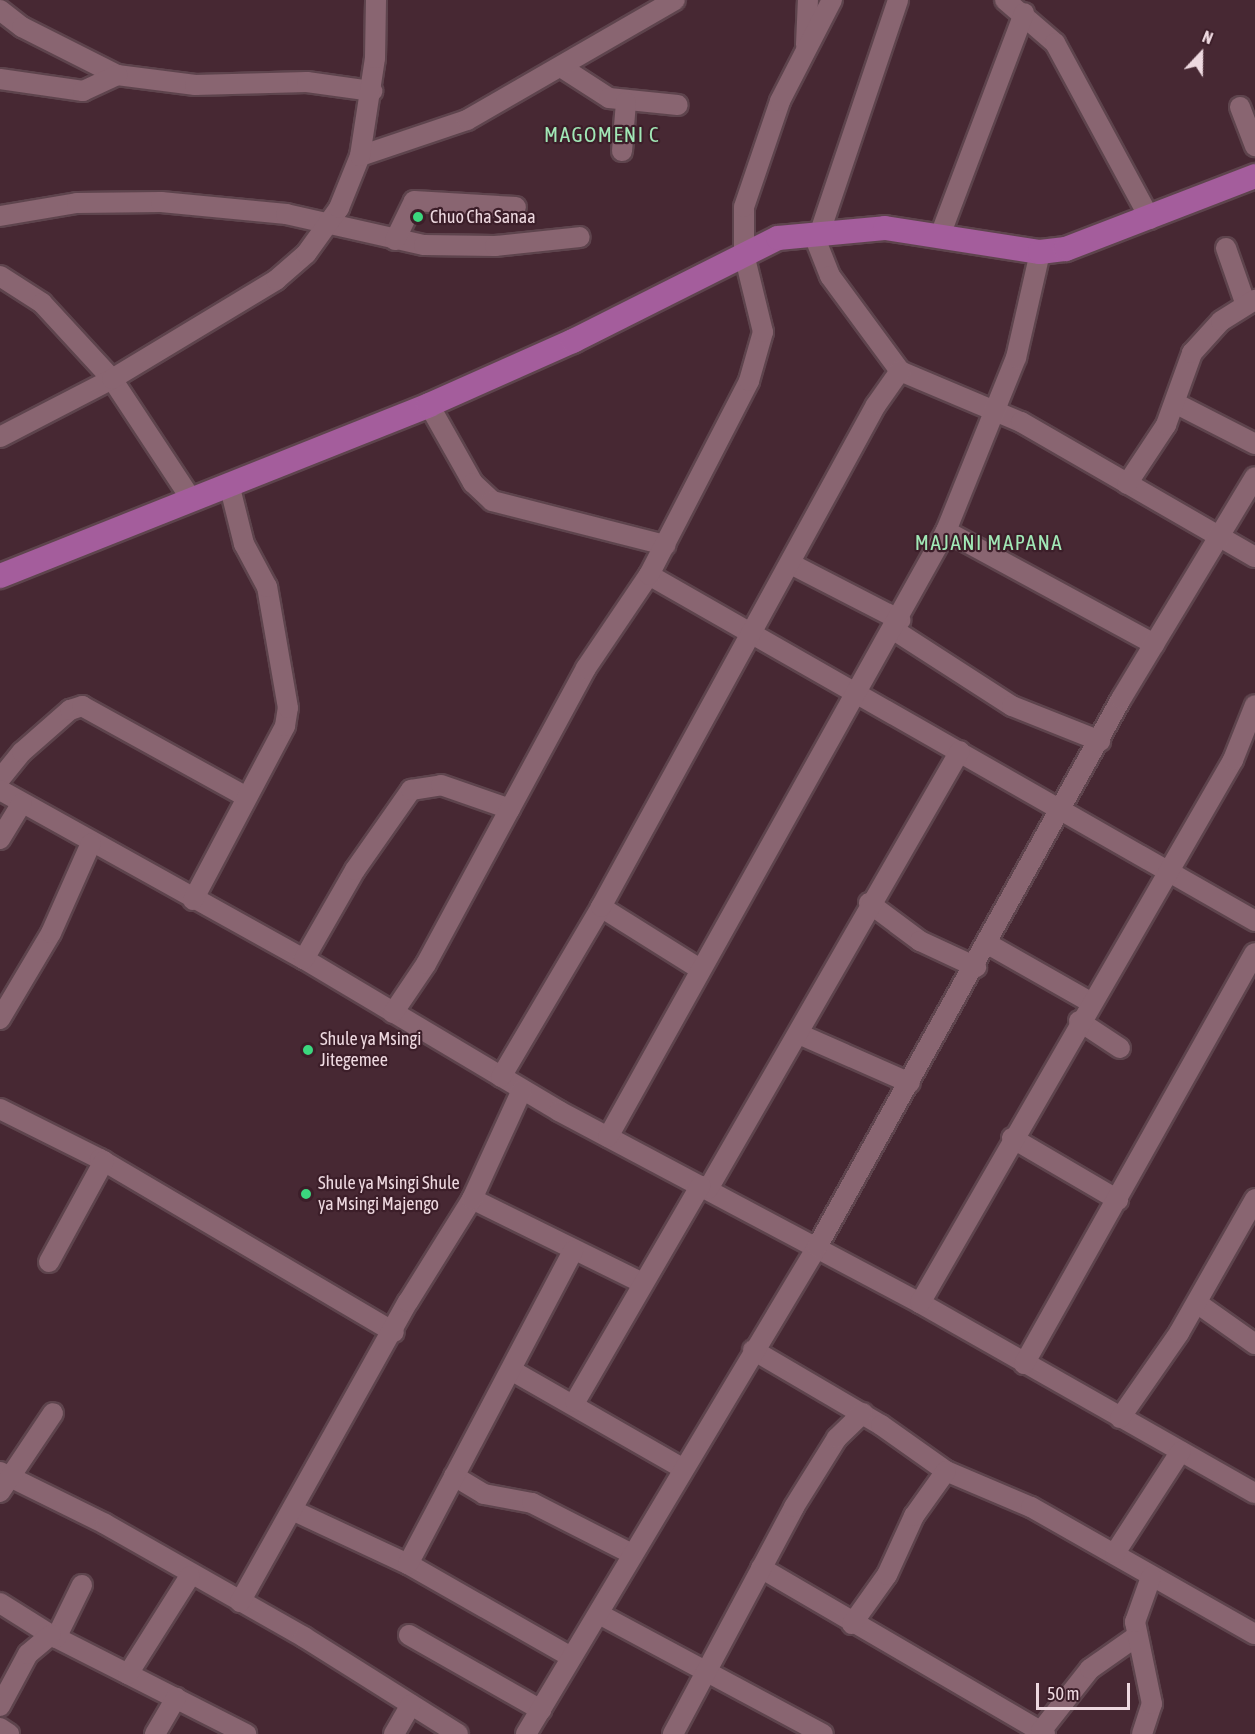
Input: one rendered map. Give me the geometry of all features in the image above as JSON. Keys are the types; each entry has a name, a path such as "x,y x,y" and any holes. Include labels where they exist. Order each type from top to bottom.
{"main road":[{"path":"0,576 429,405 573,341 778,238 817,232 941,233 1040,252 1087,243 1255,176"}],"street":[{"path":"0,437 112,379 276,280 306,254 329,224 360,156 372,91 376,0"},
{"path":"360,156 411,143 467,120 675,0"},
{"path":"806,49 808,0"},
{"path":"393,1013 510,809 586,668 649,575 759,358 763,332 744,254 750,184 806,49 832,0"},
{"path":"898,0 817,232 830,276 900,371 996,411 1255,557"},
{"path":"1005,0 1024,13 1055,43 1150,219"},
{"path":"0,10 22,27 117,75 195,85 307,82 372,91"},
{"path":"941,233 1024,13"},
{"path":"561,67 599,94 627,102 678,105"},
{"path":"0,79 83,91 117,75"},
{"path":"622,151 627,102"},
{"path":"1240,107 1255,146"},
{"path":"0,216 112,201 219,206 329,224 395,240 468,247 580,237"},
{"path":"395,240 414,201 516,207"},
{"path":"1126,484 1175,403 1179,378 1192,352 1209,332 1251,302 1226,248"},
{"path":"608,1137 700,969 897,625 946,531 996,411 1025,328 1040,252"},
{"path":"0,276 42,303 112,379 191,500"},
{"path":"501,1077 601,907 791,564 876,405 900,371"},
{"path":"1175,403 1255,444"},
{"path":"429,405 473,483 492,501 665,545"},
{"path":"526,1734 569,1656 599,1614 682,1468 817,1247 1063,812 1154,644 1221,537 1255,477"},
{"path":"193,900 245,796 285,726 287,687 267,587 244,544 229,484"},
{"path":"946,531 1154,644"},
{"path":"791,564 897,625 1012,706 1100,741"},
{"path":"649,575 1255,921"},
{"path":"920,1303 1012,1137 1167,869 1233,760 1255,705"},
{"path":"0,779 22,752 70,710 82,706 245,796"},
{"path":"575,1402 641,1282 704,1188 799,1034 869,903 960,751"},
{"path":"304,959 355,870 411,790 441,785 510,809"},
{"path":"0,790 193,900 304,959 522,1090 920,1303 1255,1493"},
{"path":"0,839 21,803"},
{"path":"1,1014 51,933 92,843"},
{"path":"869,903 920,941 976,967"},
{"path":"601,907 700,969"},
{"path":"988,944 1090,1002"},
{"path":"1024,1364 1255,953"},
{"path":"1080,1021 1119,1048"},
{"path":"799,1034 910,1083"},
{"path":"240,1602 472,1199 522,1090"},
{"path":"0,1109 104,1161 394,1332"},
{"path":"1012,1137 1118,1200"},
{"path":"49,1262 104,1161"},
{"path":"472,1199 573,1251 641,1282"},
{"path":"1120,1418 1197,1303 1254,1204"},
{"path":"408,1564 573,1251"},
{"path":"1197,1303 1255,1344"},
{"path":"753,1350 863,1413 946,1471 1031,1507 1115,1552 1151,1577 1255,1634"},
{"path":"511,1370 575,1402 682,1468"},
{"path":"53,1413 3,1481 105,1524 190,1576 240,1602 458,1734"},
{"path":"673,1734 704,1668 837,1438 863,1413"},
{"path":"1115,1552 1181,1451"},
{"path":"852,1624 887,1575 914,1516 946,1471"},
{"path":"454,1476 484,1494 532,1503 632,1554"},
{"path":"292,1510 408,1564 569,1656"},
{"path":"761,1568 852,1624 1043,1733 1090,1669 1137,1636"},
{"path":"128,1674 190,1576"},
{"path":"1142,1734 1152,1704 1137,1636 1137,1613 1151,1577"},
{"path":"0,1706 28,1654 53,1636 82,1585"},
{"path":"0,1603 53,1636 246,1734"},
{"path":"599,1614 704,1668 823,1734"},
{"path":"409,1635 541,1710"},
{"path":"155,1734 176,1698"},
{"path":"394,1734 411,1705"},
{"path":"0,1728 9,1734"}],"place":[{"name":"Chuo Cha Sanaa","path":"418,217"},
{"name":"Shule ya Msingi Jitegemee","path":"308,1050"},
{"name":"Shule ya Msingi Shule ya Msingi Majengo","path":"306,1194"}],"district":[{"name":"MAGOMENI C","path":"602,134"},
{"name":"MAJANI MAPANA","path":"989,542"}]}
